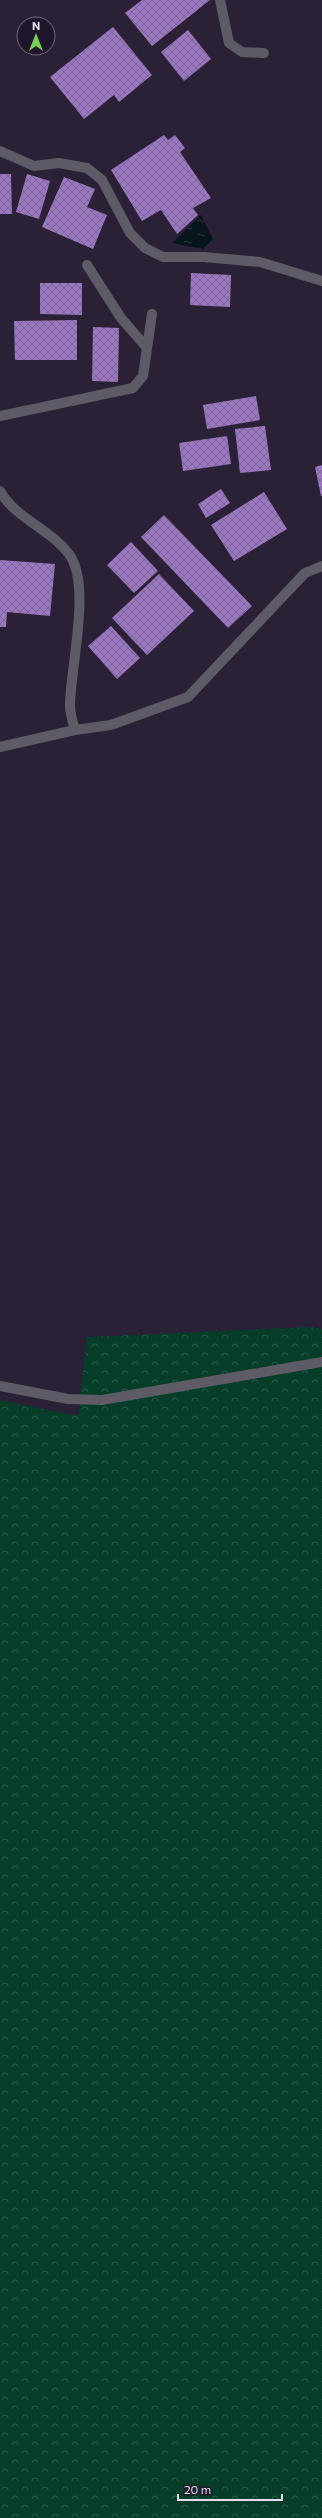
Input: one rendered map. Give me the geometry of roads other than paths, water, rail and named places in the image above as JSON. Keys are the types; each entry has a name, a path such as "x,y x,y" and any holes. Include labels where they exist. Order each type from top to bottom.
{"street":[{"path":"220,0 229,43 242,52 264,53"},
{"path":"0,151 34,166 59,163 87,168 102,180 130,233 145,248 163,257 204,257 260,262 322,281"},
{"path":"87,265 121,318 147,348"},
{"path":"0,416 134,388 143,376 152,314"},
{"path":"0,491 7,503 40,526 69,554 79,579 77,641 70,708 75,730"},
{"path":"0,747 75,730 111,725 188,697 305,573 322,566"},
{"path":"0,1386 68,1399 102,1400 322,1362"}],"water":[{"path":"201,215 213,239 203,249 172,243"}]}
